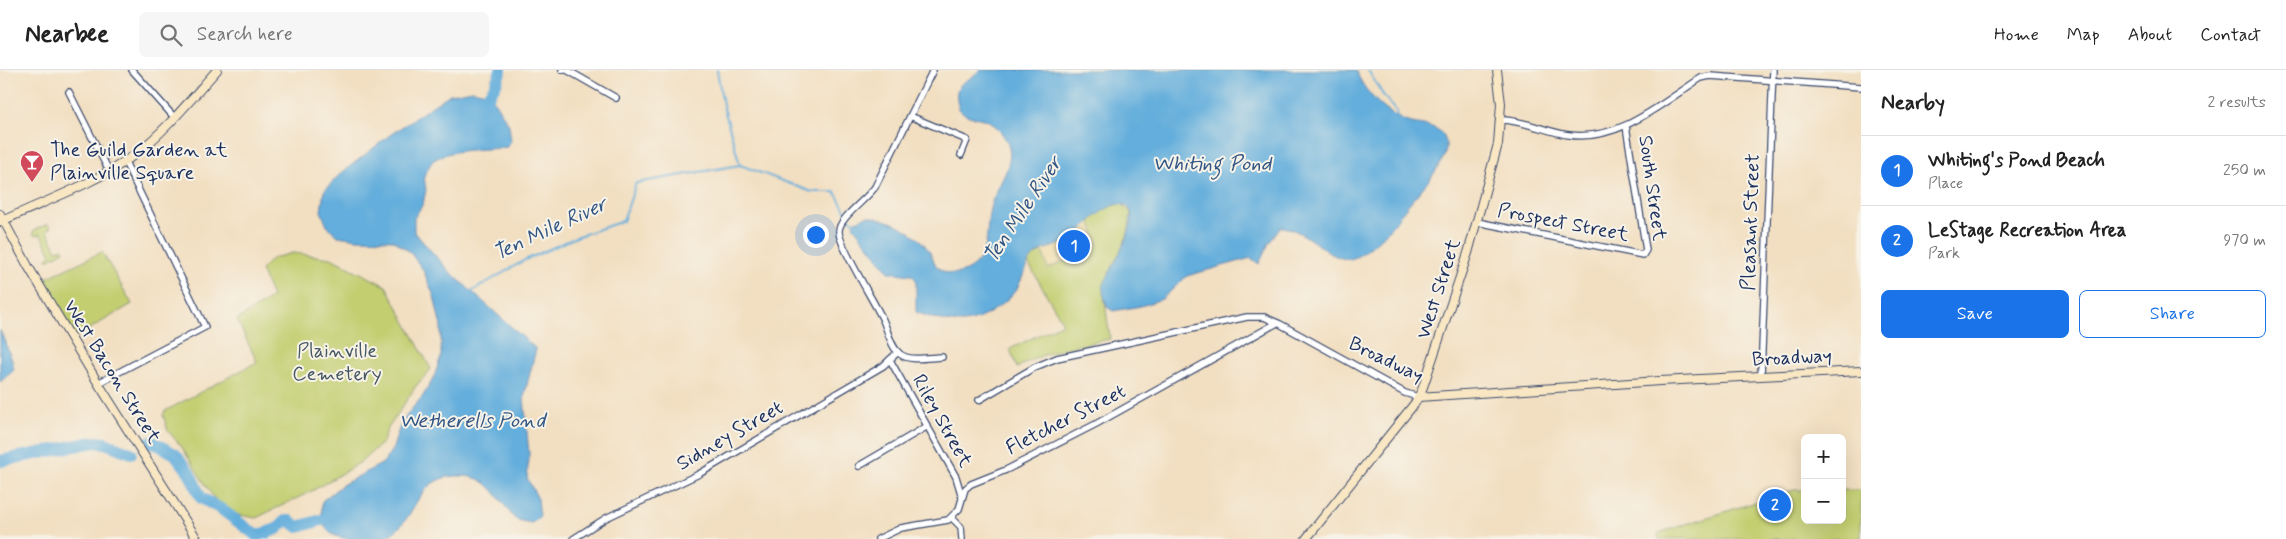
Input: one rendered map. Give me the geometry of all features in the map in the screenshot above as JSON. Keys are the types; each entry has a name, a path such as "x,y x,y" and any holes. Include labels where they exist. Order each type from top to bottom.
{"street":[{"path":"132,70 174,117"},
{"path":"1,218 109,171 125,162 141,150 174,117 217,70"},
{"path":"562,70 567,70 616,98"},
{"path":"933,70 875,187 865,200 847,216 839,229 840,239 898,352 910,358 942,357"},
{"name":"West Street","path":"1306,539 1418,397 1433,361 1477,222 1498,144 1502,120 1502,104 1496,70"},
{"name":"Pleasant Street","path":"1761,375 1773,70"},
{"path":"1502,120 1578,135 1608,132 1626,126 1706,77 1861,87"},
{"path":"69,92 109,171"},
{"path":"910,116 967,140 961,155"},
{"name":"South Street","path":"1626,126 1646,250 1643,254"},
{"path":"98,383 205,327 125,162"},
{"name":"West Bacon Street","path":"1,218 98,383 197,539"},
{"name":"Prospect Street","path":"1477,222 1608,249 1643,254"},
{"name":"Broadway","path":"979,400 1035,367 1069,355 1246,317 1264,317 1277,323 1405,392 1418,397 1761,375 1861,371"},
{"name":"Fletcher Street","path":"952,518 959,509 965,489 971,484 1006,470 1096,424 1277,323"},
{"name":"Sidney Street","path":"573,539 606,518 699,474 890,360 898,352"},
{"name":"Riley Street","path":"890,360 926,427 956,477 962,498"},
{"path":"859,466 926,427"},
{"path":"878,539 901,528 941,522 952,518 961,527 962,539"}],"green space":[{"path":"1122,204 1131,212 1128,235 1103,287 1110,339 1050,353 1017,368 1010,349 1063,323 1028,263 1042,251 1077,234 1107,208"},
{"path":"48,224 51,227 47,231 57,250 62,248 64,251 48,260 47,258 51,254 40,234 35,236 33,233 34,230"},
{"path":"102,252 132,304 76,337 42,280"},
{"name":"Plainville Cemetery","path":"293,253 331,258 386,286 431,369 416,386 387,430 383,442 361,462 312,491 256,518 234,514 213,497 181,446 168,431 163,415 165,411 257,362 237,320 272,297 261,270 273,258"},
{"path":"1794,490 1801,490 1801,524 1846,524 1846,490 1861,490 1861,539 1659,539 1658,533"}],"sand":[{"path":"1090,220 1098,244 1048,269 1042,250 1072,238"}],"water":[{"name":"Whiting Pond","path":"980,70 1356,70 1369,93 1389,112 1405,121 1438,130 1446,142 1446,151 1435,172 1392,226 1374,244 1354,258 1341,258 1333,255 1299,233 1281,227 1269,243 1259,264 1251,258 1187,276 1162,299 1141,306 1113,311 1107,307 1103,288 1125,241 1132,215 1128,207 1118,204 1104,210 1069,240 1036,254 1030,261 1015,291 1008,299 988,314 968,321 948,321 916,312 916,279 911,275 889,272 853,226 854,222 867,216 902,227 924,244 937,266 947,273 954,274 966,271 977,263 984,251 990,208 1007,169 1010,152 1003,135 993,124 986,120 969,116 959,109 957,93 960,85"},
{"name":"Wetherells Pond","path":"473,90 490,94 509,125 511,141 507,147 460,151 434,160 424,176 426,190 423,204 414,218 414,232 450,272 536,349 524,397 529,455 527,478 538,499 540,516 532,523 516,519 485,483 473,477 456,476 443,478 432,484 418,499 400,527 388,536 352,539 335,536 325,528 322,501 342,485 383,463 393,448 400,426 423,396 434,377 441,356 441,327 434,296 423,270 410,252 393,240 357,239 338,236 327,226 321,211 324,191 339,175 390,135 450,94"},
{"path":"0,330 14,370 0,382"}],"waterway":[{"name":"Ten Mile River","path":"480,107 495,86 501,70"},
{"path":"717,70 723,105 740,165"},
{"path":"1368,70 1383,95 1397,112 1395,118"},
{"name":"Ten Mile River","path":"469,293 523,261 576,237 623,221 636,183 740,165 812,192 835,192 850,219 856,223"},
{"name":"Ten Mile River","path":"0,461 94,442 105,443 131,453"},
{"name":"Ten Mile River","path":"147,443 153,442 175,454 189,472 201,498 221,509 257,536 277,529 285,521 290,521 298,527 335,516"}],"place":[{"name":"The Guild Garden at Plainville Square","path":"32,183"},
{"name":"Whiting's Pond Beach","path":"1074,246"},
{"name":"LeStage Recreation Area","path":"1775,505"}]}
